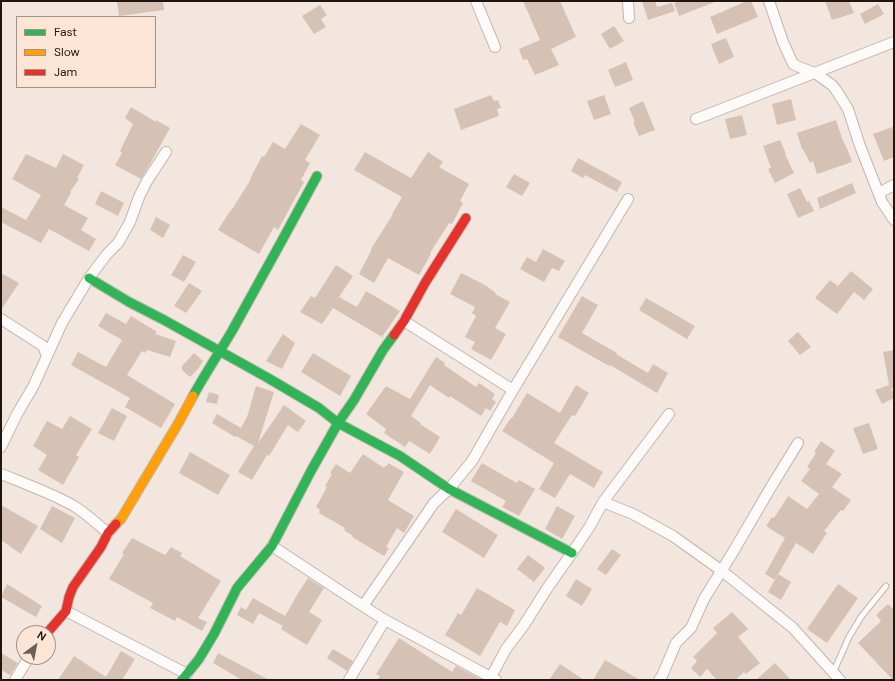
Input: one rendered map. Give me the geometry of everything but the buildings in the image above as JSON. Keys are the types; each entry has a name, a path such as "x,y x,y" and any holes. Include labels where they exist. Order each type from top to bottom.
{"street":[{"path":"476,1 495,47"},
{"path":"628,1 629,18"},
{"path":"769,1 783,42 793,64 815,73 834,88 848,109 860,146 882,202 894,220"},
{"path":"696,119 894,42"},
{"path":"1,447 17,414 33,387 62,323 88,278 118,242 130,222 139,197 147,181 166,152"},
{"path":"54,625 66,611 73,587 101,547 108,533 121,519 179,422 206,372 220,351 269,265 317,176"},
{"path":"879,193 894,185"},
{"path":"363,606 434,503 449,489 472,461 628,199"},
{"path":"66,611 184,677 199,659 214,634 237,588 272,546 338,423 354,400 383,350 404,321 425,283 466,218"},
{"path":"88,278 319,408 338,423 400,456 449,489 525,530 572,553"},
{"path":"1,319 43,346 47,356"},
{"path":"404,321 513,390"},
{"path":"272,546 385,620 494,678 506,649 524,625 590,526 604,502 669,414"},
{"path":"662,679 676,643 691,628 704,599 798,443"},
{"path":"1,474 57,496 82,511 108,533"},
{"path":"604,502 633,514 673,536 722,571 793,628 837,677"},
{"path":"349,680 385,620"},
{"path":"15,680 24,665"}],"lane":[{"path":"837,677 849,637 861,617 886,586"}],"traffic: fast":[{"path":"193,396 232,331 317,176"},
{"path":"89,278 129,302 268,378 319,408 338,423 400,456 449,489 572,553"},
{"path":"182,680 199,659 214,634 237,588 272,546 338,423 354,400 383,350 394,335"}],"traffic: slow":[{"path":"116,524 121,519 193,396"}],"traffic: jam":[{"path":"394,335 466,218"},
{"path":"54,625 66,611 73,587 101,547 108,533 116,524"}]}
